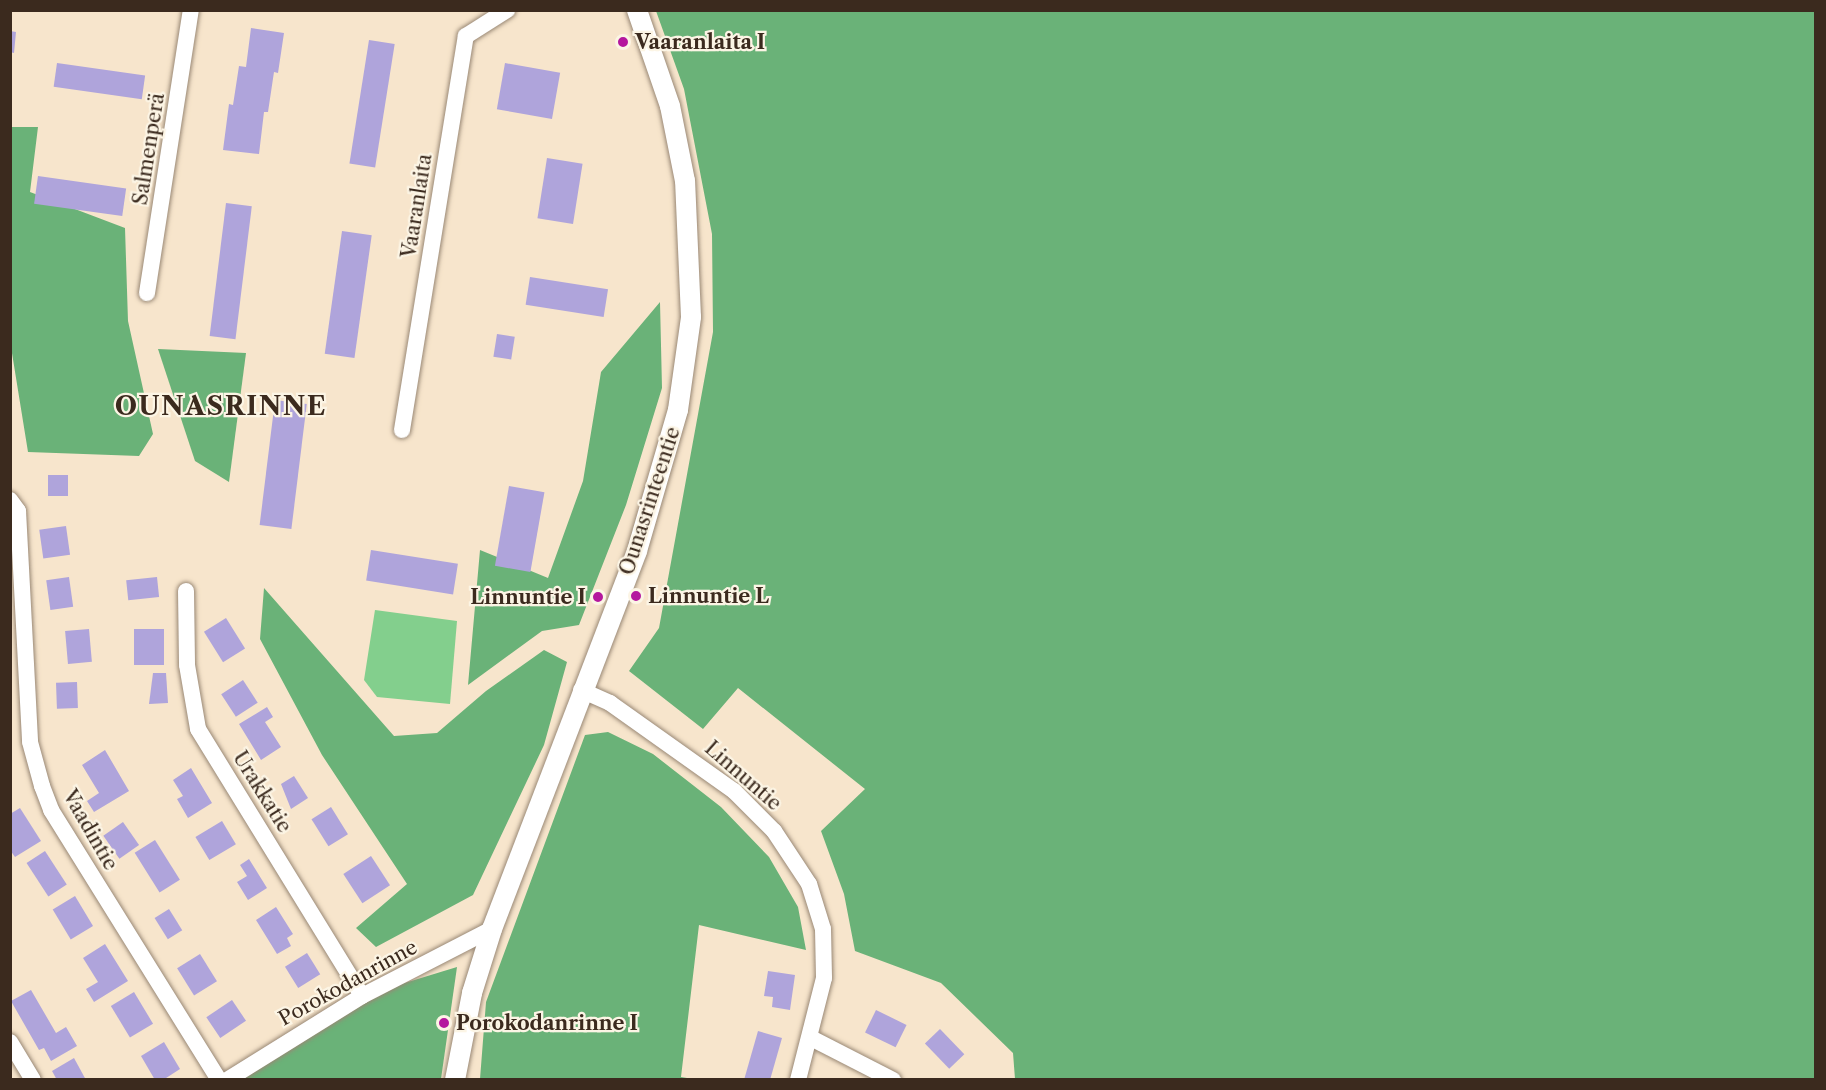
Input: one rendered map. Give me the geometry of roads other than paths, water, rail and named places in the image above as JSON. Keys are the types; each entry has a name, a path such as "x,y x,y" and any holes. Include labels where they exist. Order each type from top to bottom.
{"street":[{"name":"Salmenperä","path":"147,293 191,10"},
{"name":"Vaaranlaita","path":"402,430 466,36 507,10"},
{"name":"Ounasrinteentie","path":"455,1080 472,993 492,929 581,690 637,551 662,478 678,410 691,317 689,224 680,146 637,10"},
{"name":"Vaadintie","path":"10,500 15,502 19,522 30,742 45,794 51,810 219,1080"},
{"name":"Urakkatie","path":"186,591 187,665 198,729 362,996"},
{"name":"Linnuntie","path":"581,690 610,703 711,772 759,814 796,864 817,905 825,954 825,978 811,1038 798,1080"},
{"name":"Porokodanrinne","path":"227,1080 362,996 492,929"},
{"path":"811,1038 893,1080"},
{"path":"10,1042 33,1080"}],"place":[{"name":"Vaaranlaita I","path":"623,42"},
{"name":"Linnuntie L","path":"636,596"},
{"name":"Linnuntie I","path":"598,597"},
{"name":"Porokodanrinne I","path":"444,1023"}],"district":[{"name":"OUNASRINNE","path":"221,407"}]}
